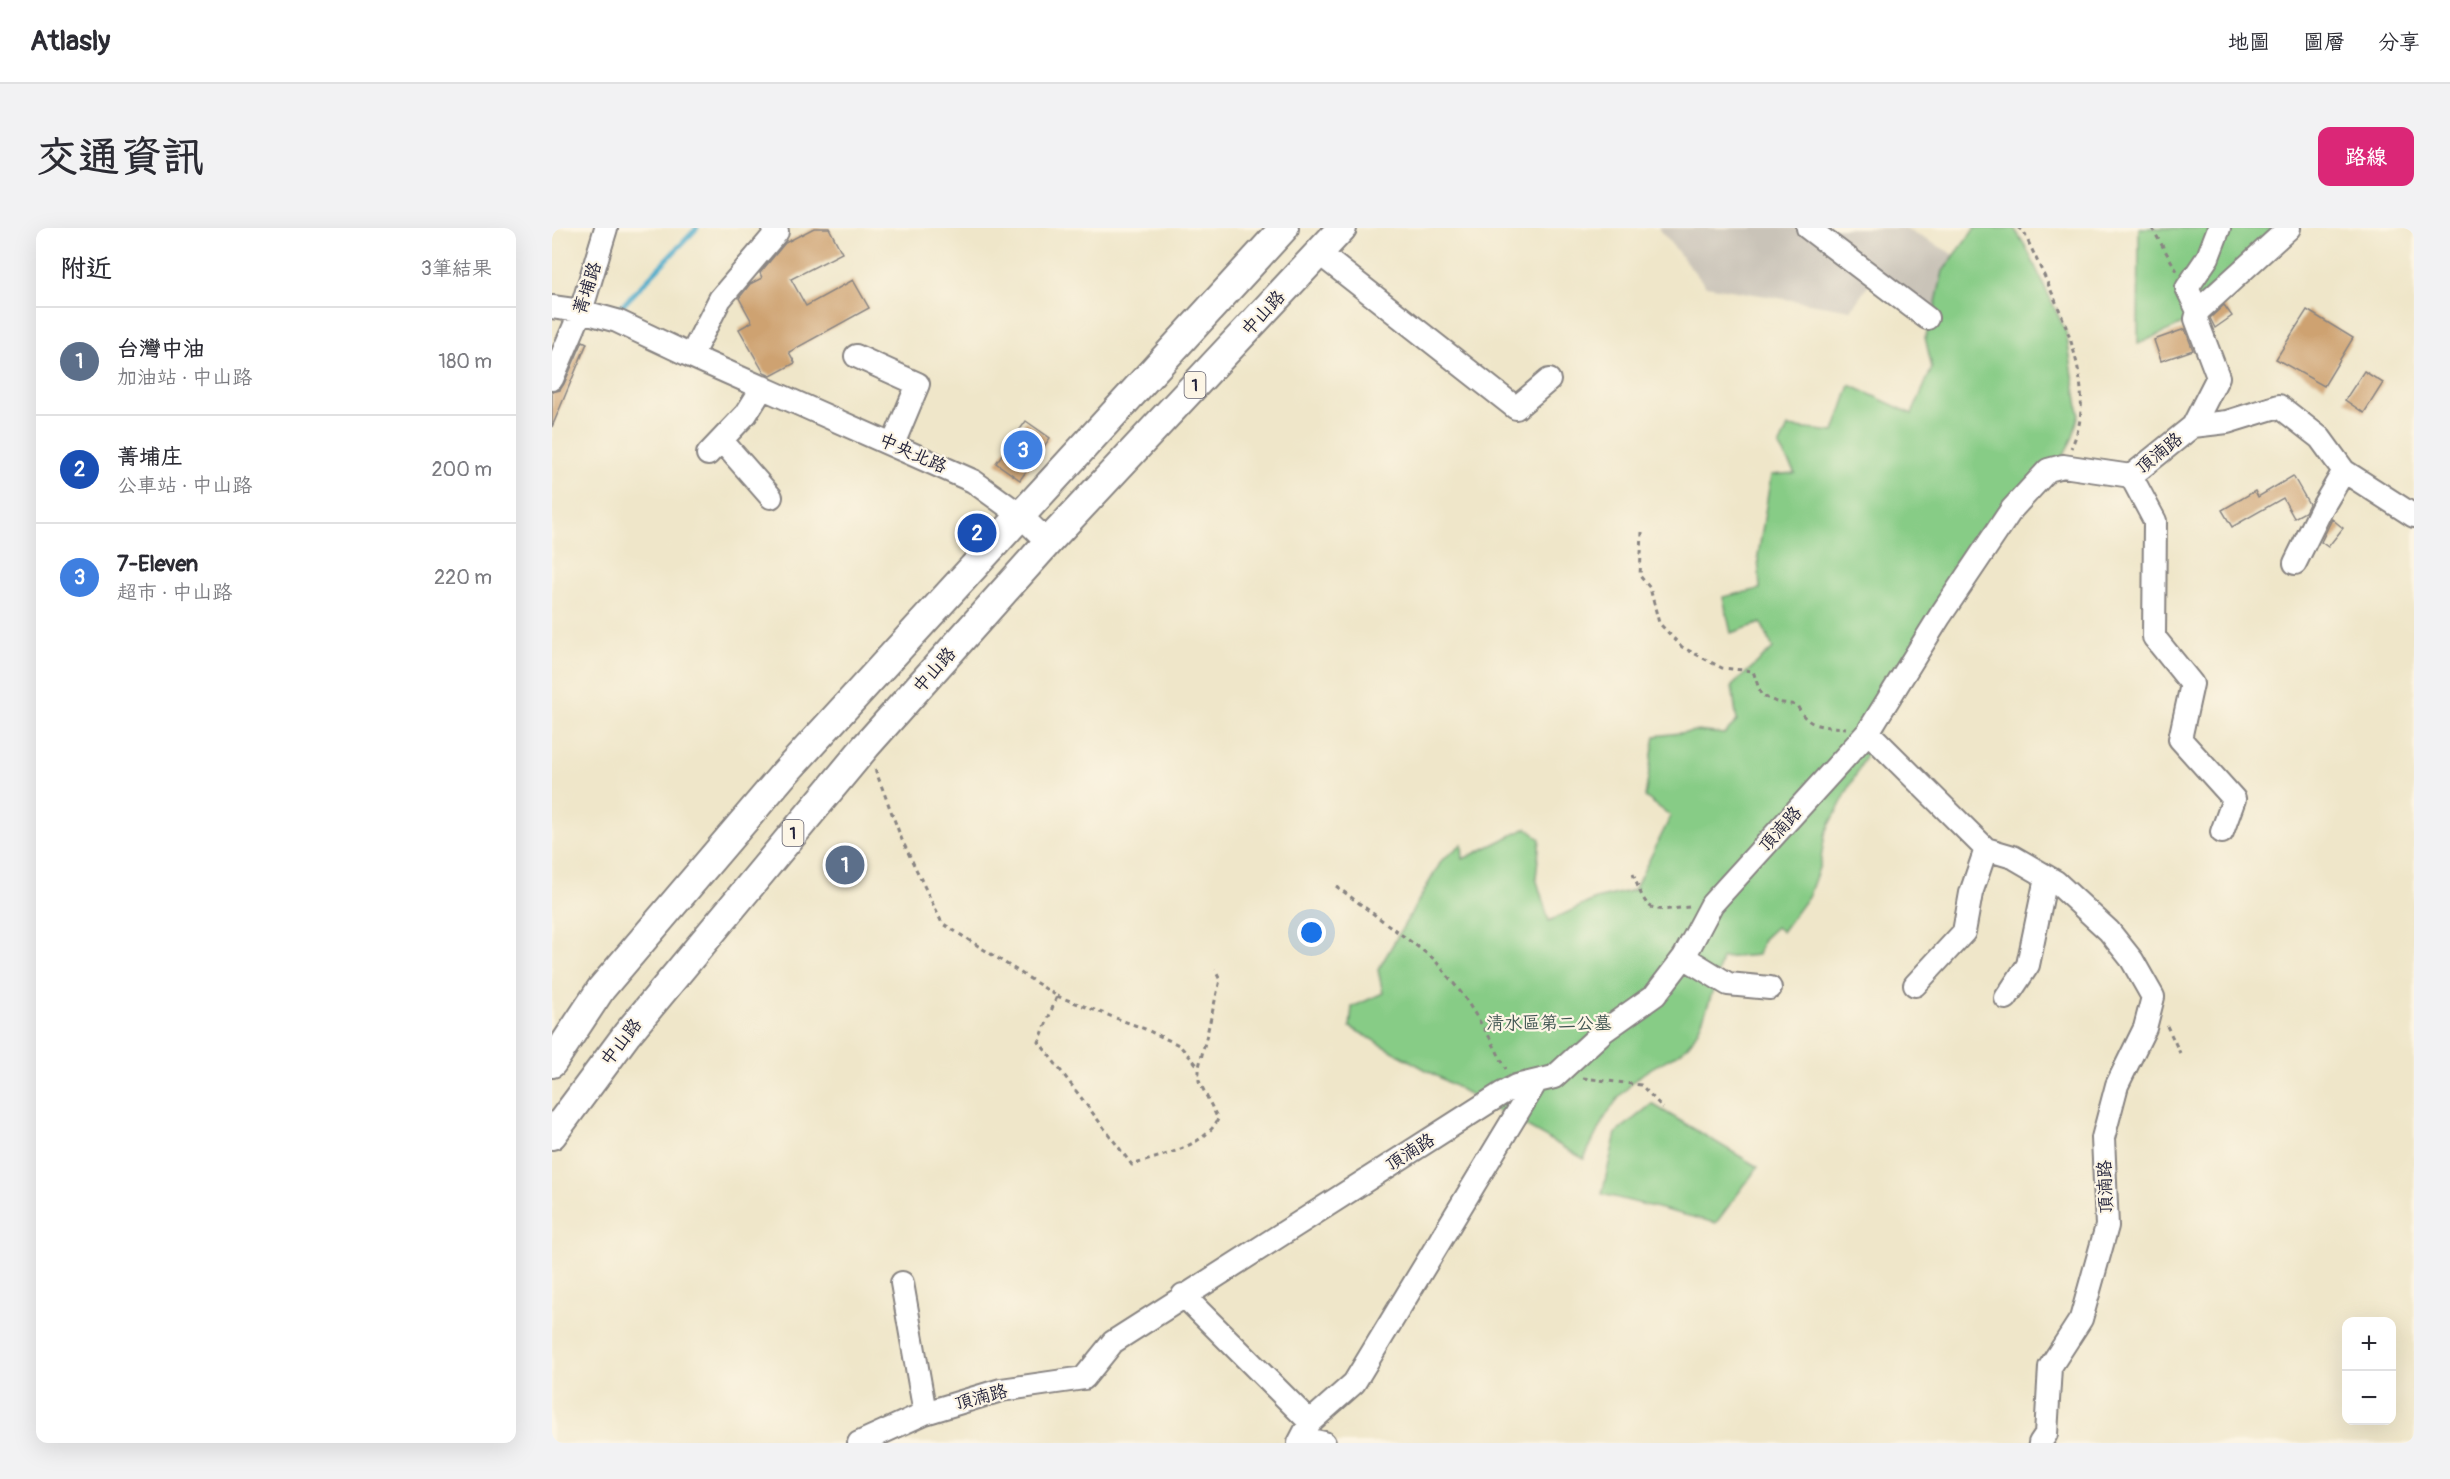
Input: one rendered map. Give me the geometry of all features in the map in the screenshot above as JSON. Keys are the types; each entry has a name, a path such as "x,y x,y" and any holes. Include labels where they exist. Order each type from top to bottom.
{"main road":[{"name":"1","path":"552,1063 601,989 783,775 1284,228"},
{"name":"中山路","path":"552,1135 627,1034 866,746 1048,542 1342,228"}],"street":[{"name":"菁埔路","path":"552,379 581,311 606,228"},
{"path":"691,356 720,299 777,232 773,228"},
{"path":"1808,228 1927,318"},
{"path":"2187,288 2208,257 2219,228"},
{"path":"2198,311 2289,228"},
{"path":"1319,253 1516,408 1549,380"},
{"name":"頂湳路","path":"859,1443 925,1413 1001,1390 1084,1378 1113,1342 1184,1295 1535,1081 1655,996 1684,957 1712,904 1868,732 1940,616 2012,509 2048,470 2063,466 2131,476 2193,426 2218,377 2196,319 2198,311 2187,288"},
{"name":"中央北路","path":"552,307 581,311 617,321 973,481 1020,515 1048,542"},
{"path":"856,356 918,384 893,444"},
{"path":"763,387 746,414 715,448 771,497"},
{"name":"頂湳路","path":"2193,426 2227,422 2279,406 2320,438 2344,471 2414,516"},
{"path":"2295,563 2322,508 2344,471"},
{"path":"2131,476 2155,521 2154,637 2192,684 2180,738 2234,799 2222,832"},
{"name":"頂湳路","path":"1868,732 1968,835 1986,849 2013,857 2056,882 2109,932 2132,960 2153,997 2145,1028 2116,1085 2103,1138 2107,1226 2080,1319 2050,1367 2046,1434 2040,1443"},
{"path":"1915,985 1964,932 1971,893 1986,849"},
{"path":"2006,998 2028,965 2046,878"},
{"path":"1684,957 1728,984 1770,988"},
{"path":"1304,1434 1354,1383 1535,1081"},
{"path":"902,1283 925,1413"},
{"path":"1184,1295 1304,1434 1324,1443"}],"path":[{"path":"2018,228 2023,231 2066,327 2079,376 2082,410 2078,435 2063,466"},
{"path":"2152,228 2187,288"},
{"path":"1641,532 1640,576 1650,588 1659,623 1682,647 1722,669 1753,671 1761,695 1776,702 1797,705 1803,718 1816,726 1868,732"},
{"path":"866,746 902,840 942,923 1058,996 1145,1029 1179,1045 1199,1067"},
{"path":"1633,874 1644,903 1658,911 1712,904"},
{"path":"1336,886 1434,959 1535,1081 1608,1080 1641,1085 1663,1108"},
{"path":"1058,996 1039,1042 1132,1165 1182,1149 1214,1128 1218,1119 1199,1081 1199,1067 1221,980 1215,970"}],"shaded area":[{"path":"1658,228 1904,228 1955,255 1943,271 1933,316 1869,284 1851,310 1706,286"}],"green space":[{"name":"清水區第二公墓","path":"1975,228 2014,228 2026,247 2066,332 2079,413 2073,437 2062,458 1927,620 1861,765 1825,834 1820,865 1809,895 1782,932 1776,927 1763,939 1758,955 1722,958 1706,1012 1692,1040 1674,1056 1640,1076 1621,1095 1601,1125 1584,1159 1350,1027 1352,1007 1383,993 1378,970 1442,860 1462,844 1463,859 1527,828 1540,839 1536,878 1549,921 1596,899 1634,890 1671,816 1645,797 1655,736 1696,731 1724,734 1737,721 1732,686 1773,648 1761,623 1731,633 1723,597 1760,589 1758,556 1771,475 1795,473 1779,447 1788,427 1834,432 1850,385 1912,414 1932,368 1925,337 1933,316 1943,271"},
{"path":"2139,228 2279,228 2206,292 2185,323 2138,344"},
{"path":"1652,1104 1758,1167 1716,1223 1602,1194 1616,1133"}],"building":[{"path":"814,228 829,228 842,253 791,279 806,306 853,280 869,308 789,352 795,363 771,376 764,373 739,329 752,322 739,298 750,284 762,278 760,273 785,243"},
{"path":"2224,305 2232,316 2215,328 2210,318"},
{"path":"2307,310 2353,338 2324,386 2276,359"},
{"path":"2185,329 2193,350 2161,361 2154,340"},
{"path":"583,341 587,343 552,427 552,392 560,390 564,384"},
{"path":"2364,371 2383,383 2364,413 2345,400"},
{"path":"1026,421 1050,438 1020,480 996,463"},
{"path":"2293,476 2309,504 2305,512 2294,518 2283,498 2232,527 2222,510 2255,491 2258,497"},
{"path":"2332,519 2343,528 2328,547 2321,542"}],"waterway":[{"path":"610,311 622,306 697,228"}],"place":[{"name":"7-Eleven","path":"1023,450"},
{"name":"菁埔庄","path":"977,533"},
{"name":"台灣中油","path":"845,865"}]}
